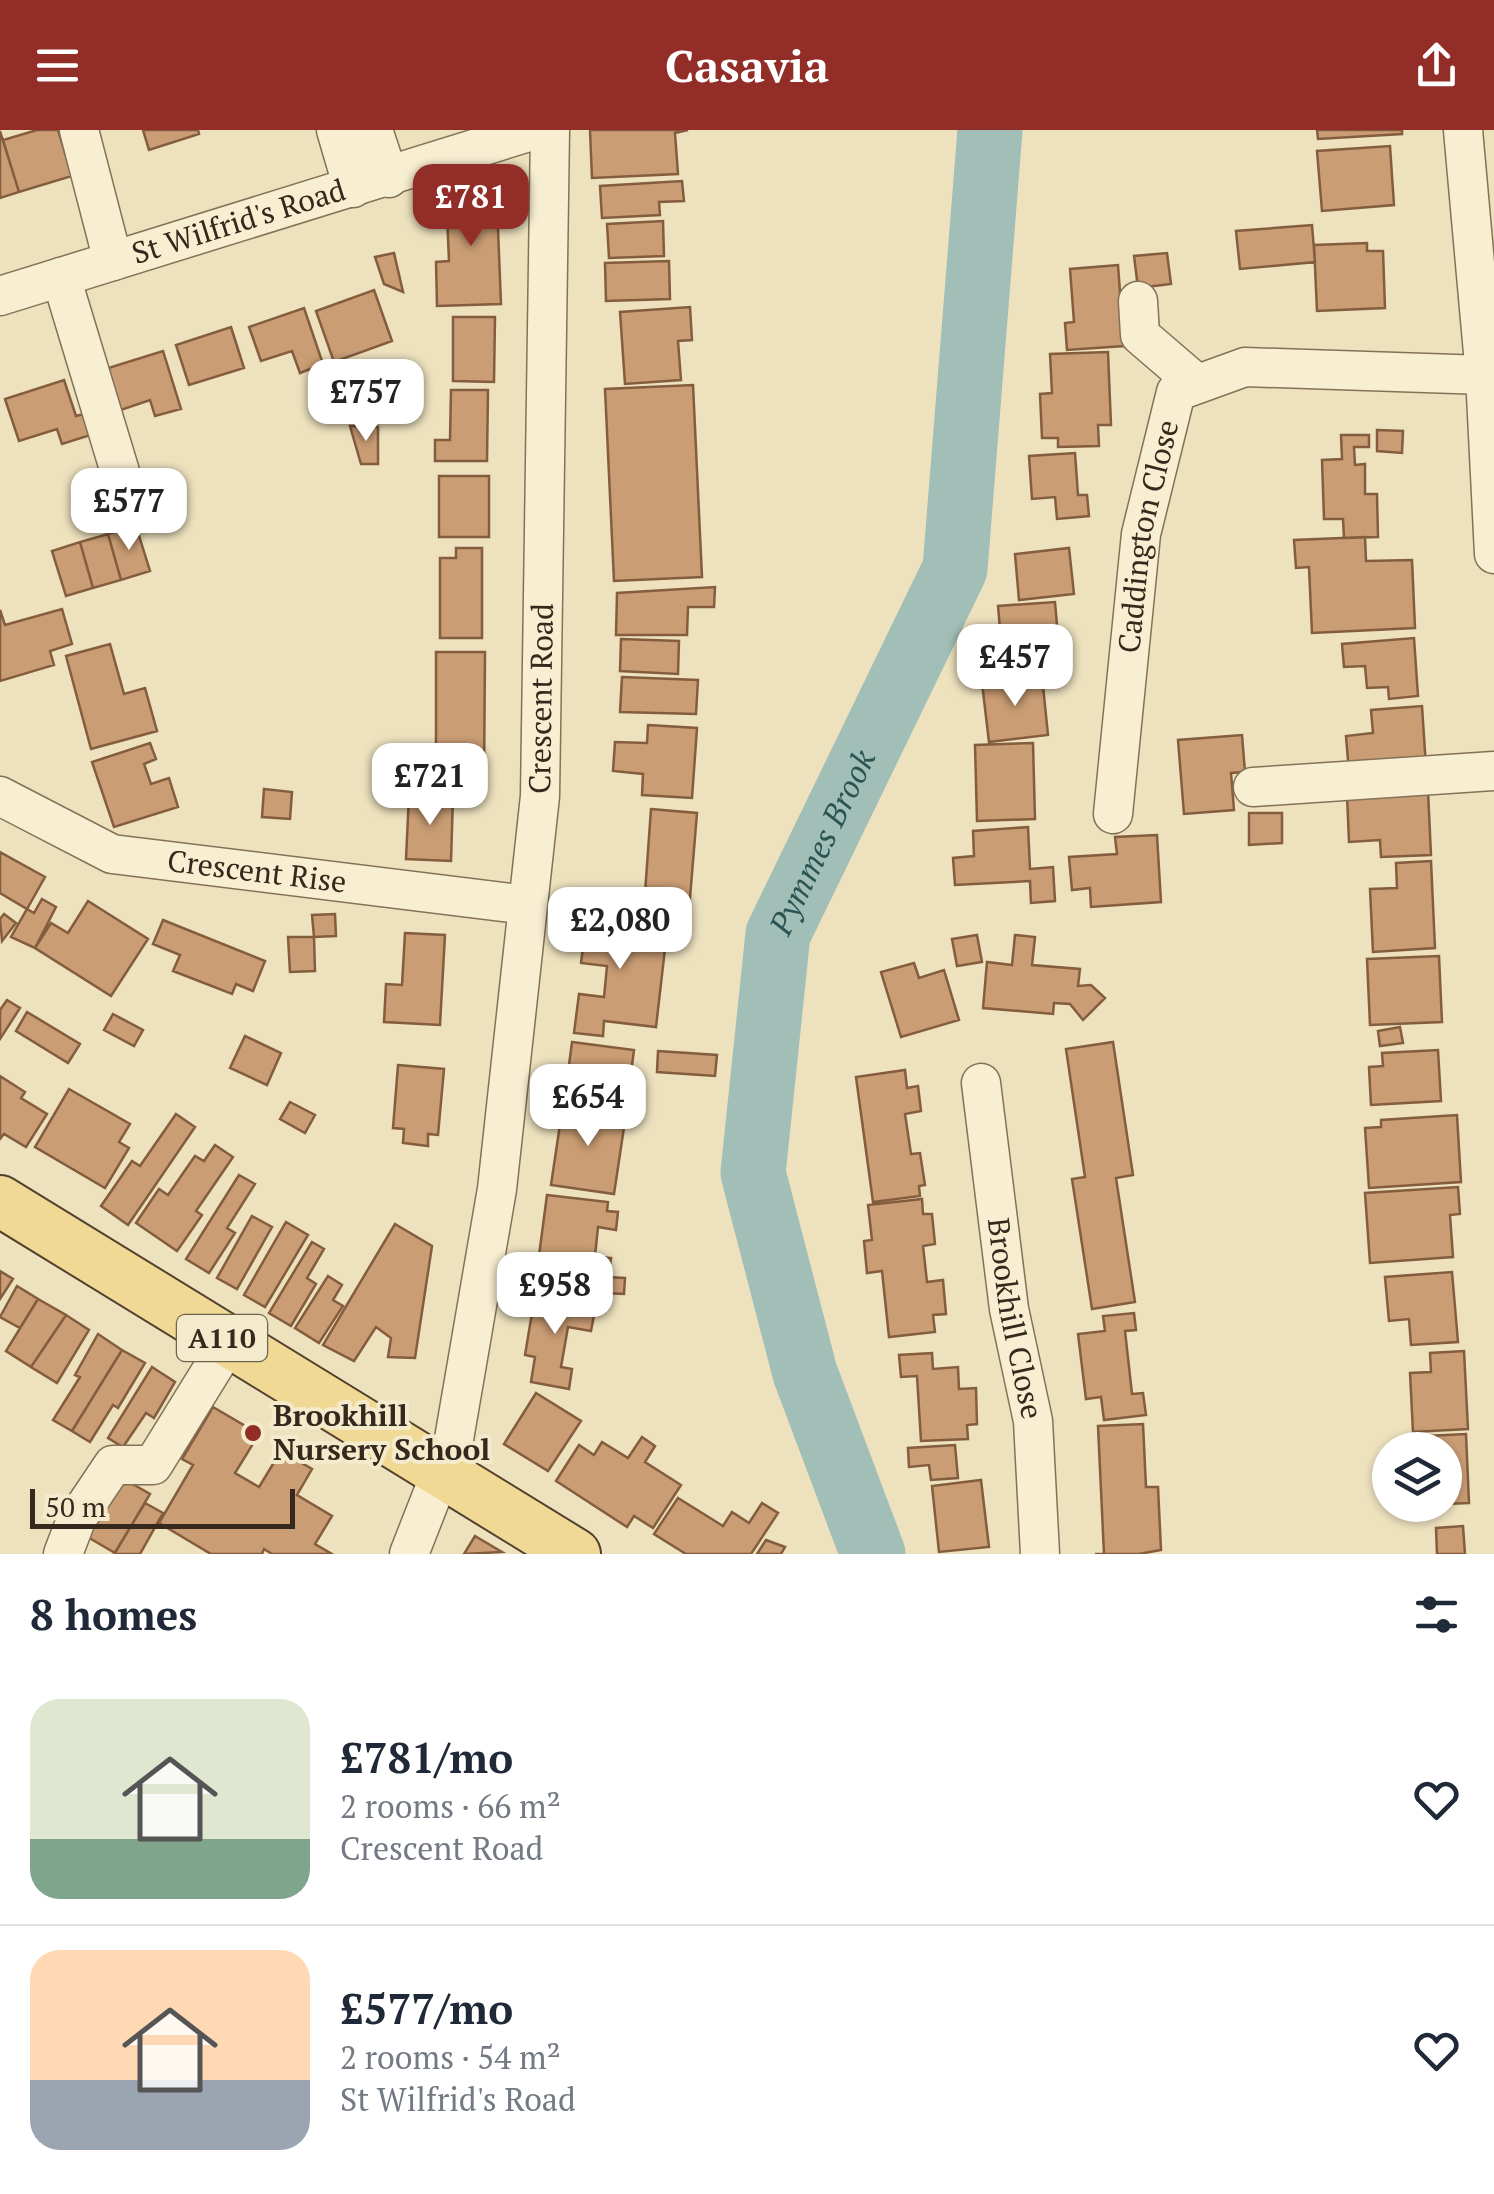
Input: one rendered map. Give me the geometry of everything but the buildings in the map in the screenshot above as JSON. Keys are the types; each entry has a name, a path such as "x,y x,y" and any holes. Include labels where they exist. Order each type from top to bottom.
{"main road":[{"name":"A110","path":"0,1201 574,1554"}],"street":[{"path":"79,130 113,261"},
{"path":"336,130 353,188"},
{"path":"373,130 389,178"},
{"name":"St Wilfrid's Road","path":"0,296 535,130"},
{"name":"Crescent Road","path":"409,1554 444,1474 454,1439 497,1189 540,796 550,130"},
{"path":"1463,130 1481,196 1494,554"},
{"path":"61,277 130,505"},
{"path":"1138,300 1140,336 1198,384"},
{"name":"Caddington Close","path":"1112,814 1141,534 1176,392 1245,367 1485,375"},
{"path":"1254,787 1494,772"},
{"name":"Crescent Rise","path":"0,796 112,854 527,905"},
{"name":"Brookhill Close","path":"981,1083 1009,1310 1033,1421 1040,1554"},
{"path":"63,1554 76,1520 113,1466 153,1466 229,1342"}],"waterway":[{"name":"Pymmes Brook","path":"873,1554 805,1373 753,1173 778,934 955,569 990,130"}],"place":[{"name":"Brookhill Nursery School","path":"253,1433"}]}
